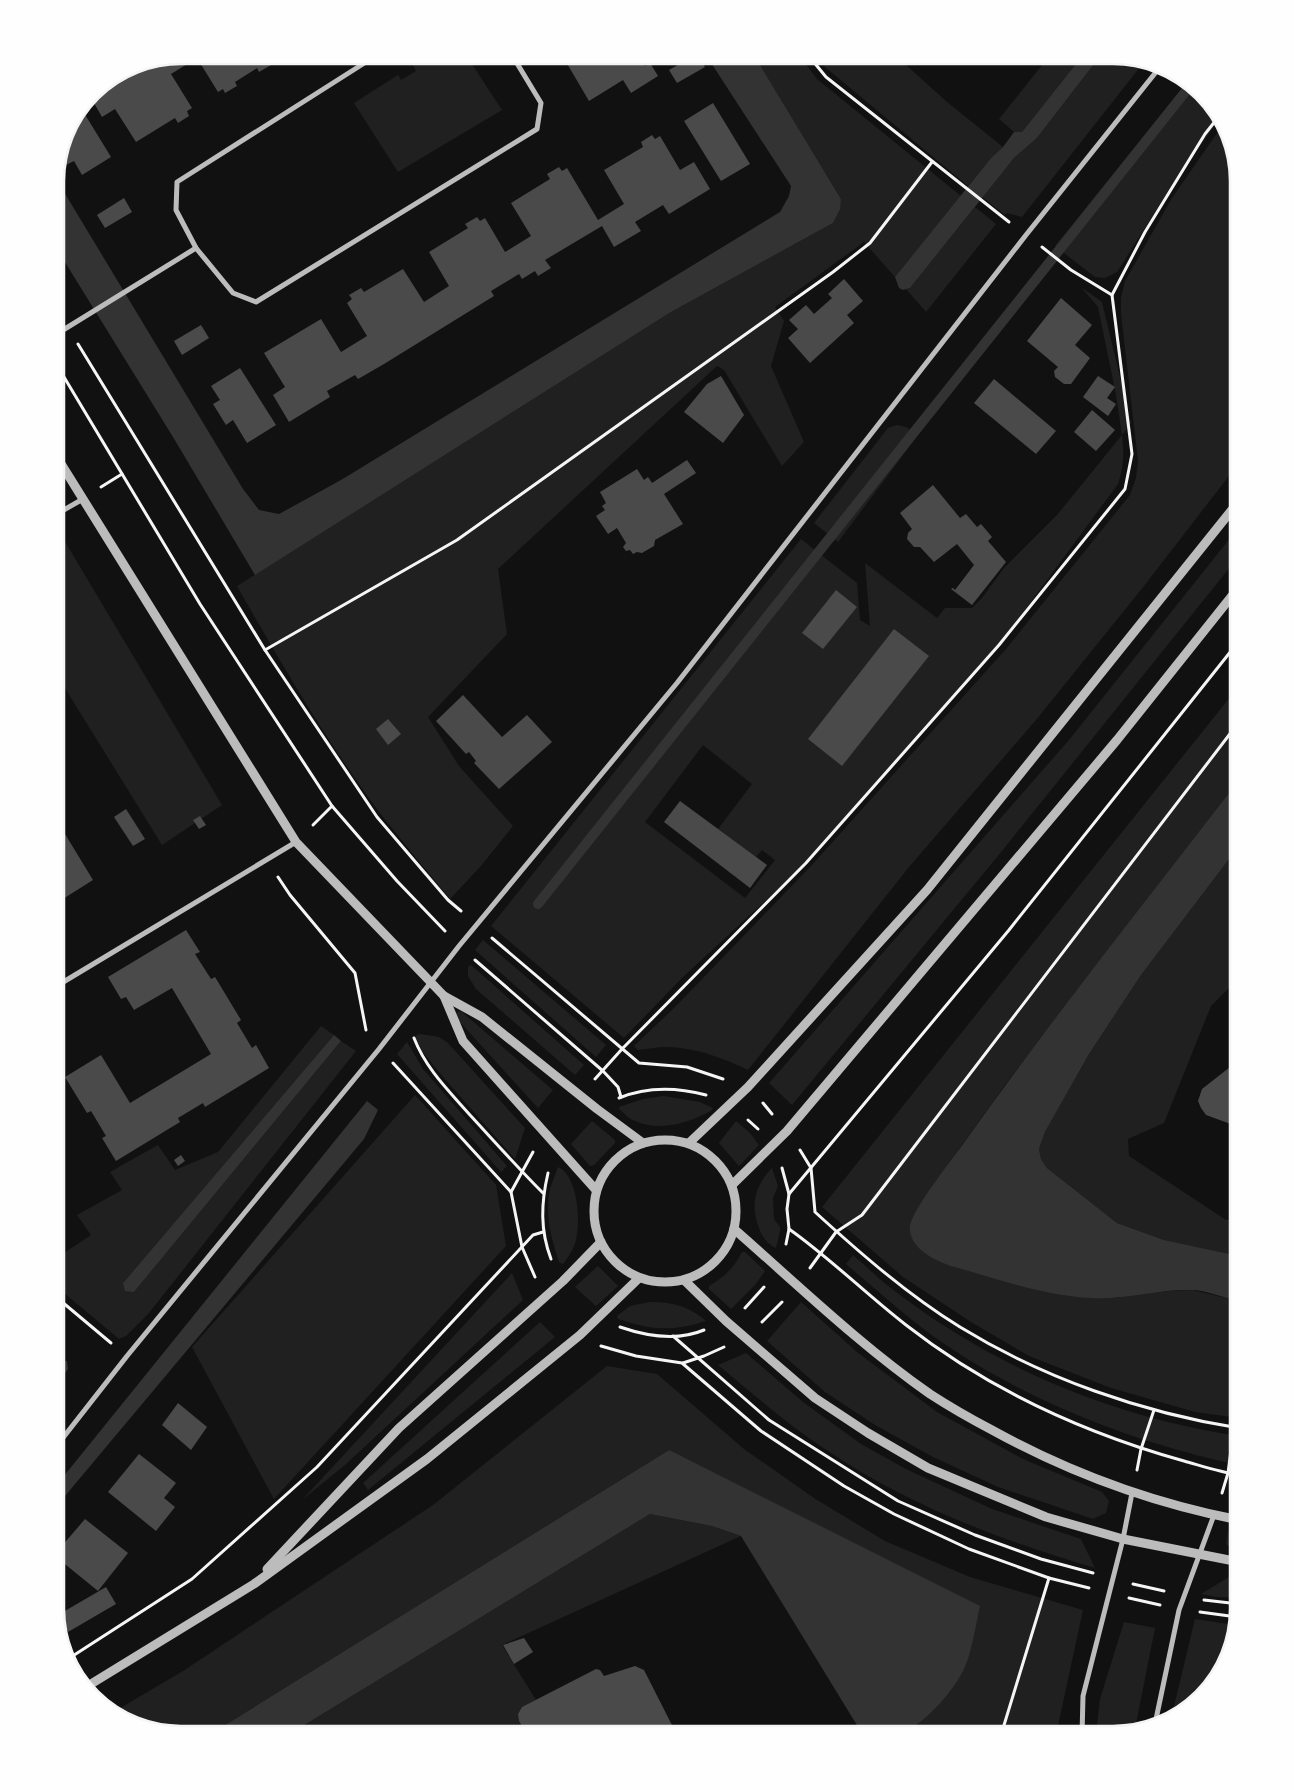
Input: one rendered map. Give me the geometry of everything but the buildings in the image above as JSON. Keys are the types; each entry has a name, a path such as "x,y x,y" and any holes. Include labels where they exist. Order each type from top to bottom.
{"street":[{"path":"362,64 176,182 176,210 196,248 233,293 256,302 537,129 541,103 517,64"},
{"path":"64,1436 127,1356 379,1049 459,946 478,926 676,683 1026,235 1156,72"},
{"path":"64,330 196,248"},
{"path":"64,468 296,842 444,996 482,1017 597,1109 643,1143"},
{"path":"64,510 83,498"},
{"path":"689,1144 748,1087 927,890 1230,512"},
{"path":"732,1185 787,1131 1117,740 1230,598"},
{"path":"64,982 296,842"},
{"path":"444,996 463,1041 596,1190"},
{"path":"666,1140 689,1144 707,1153 715,1160 732,1185 736,1207 734,1229 727,1246 716,1261 701,1273 684,1280 661,1282 639,1278 616,1264 601,1242 596,1230 594,1217 596,1190 603,1175 622,1153 643,1143 666,1140"},
{"path":"734,1229 778,1266 797,1286 896,1368 931,1395 966,1416 1016,1444 1065,1467 1132,1493 1230,1518"},
{"path":"254,1584 399,1428 544,1298 601,1242"},
{"path":"90,1683 254,1584 427,1459 580,1335 639,1278"},
{"path":"684,1280 726,1321 814,1398 868,1433 928,1468 1046,1517 1123,1539 1230,1560"},
{"path":"1082,1726 1083,1696 1123,1539 1132,1493"},
{"path":"1156,1718 1179,1610 1214,1515"}],"path":[{"path":"816,64 826,76 1004,219"},
{"path":"622,1049 806,863 999,646 1125,489 1132,454 1112,295 1145,232 1205,134 1215,122"},
{"path":"265,650 457,540 833,272 870,244 932,162"},
{"path":"1035,242 1071,270 1112,295"},
{"path":"67,328 265,650 376,817 448,900 639,1063 687,1067 748,1087 787,1131 812,1168 815,1212 836,1232 909,1290 959,1326 1009,1354 1070,1382 1154,1410 1230,1426"},
{"path":"64,377 200,604 332,806 397,880 459,946 603,1071 618,1087 621,1097"},
{"path":"789,1194 1009,930 1230,652"},
{"path":"580,1335 606,1348 636,1356 682,1363 704,1356 744,1337 754,1330 797,1286 836,1232 862,1215 1230,734"},
{"path":"266,859 290,895 355,972 367,1035 511,1192 522,1247 544,1298"},
{"path":"405,1016 420,1053 435,1076 521,1172 543,1193"},
{"path":"597,1109 621,1097 642,1091 665,1088 687,1090 709,1096 729,1105 752,1124 771,1147 779,1162 789,1194 787,1209 789,1229 785,1248 778,1266 770,1280 751,1303 726,1321 700,1332 672,1336 634,1332 616,1326 599,1316"},
{"path":"559,1149 549,1170 543,1193 542,1213 543,1232 554,1265 563,1280"},
{"path":"789,1229 822,1253 906,1325 966,1368 1032,1404 1141,1449 1228,1473 1230,1458"},
{"path":"74,1655 192,1579 310,1474 533,1235 543,1232"},
{"path":"64,1304 127,1356"},
{"path":"672,1336 769,1420 898,1502 976,1536 1041,1559 1184,1596 1230,1604"},
{"path":"682,1363 761,1431 844,1486 894,1514 969,1549 1049,1578 1109,1593"},
{"path":"1141,1449 1154,1410"},
{"path":"1004,1726 1049,1578"}],"shaded area":[{"path":"472,64 502,110 398,172 354,103 398,75 401,80 416,71 413,65"},
{"path":"712,64 759,64 841,199 840,209 833,223 671,312 255,575 173,437 64,261 64,192 243,489 259,510 279,514 341,480 780,212 789,196 791,186"},
{"path":"759,64 806,64 817,79 961,196 895,277 864,242 775,307 784,321 771,366 804,442 782,466 724,370 717,366 498,569 507,634 428,717 459,766 513,826 481,866 450,899 383,817 343,761 288,675 237,586 671,312 833,223 841,199"},
{"path":"823,64 905,64 947,102 1003,147 991,158 968,186"},
{"path":"1043,64 1076,64 1022,132 1014,132 999,119"},
{"path":"1076,64 1094,64 1037,138 1014,158 910,288 903,290 899,288 895,277 991,158 1003,147 1014,132 1022,132"},
{"path":"1094,64 1121,64 1140,67 1022,217 1007,213 1005,215 982,197 1014,158 1037,138"},
{"path":"1183,87 1191,93 1201,103 1216,124 1167,193 1117,272 1105,278 1095,277 1055,246"},
{"path":"1219,131 1226,150 1230,180 1230,475 1144,586 1036,720 909,867 748,1070 718,1057 677,1047 638,1050 634,1046 674,1008 811,866 1006,649 1130,495 1136,478 1138,461 1121,314 1121,298 1125,281 1172,198"},
{"path":"975,207 996,224 926,312 906,289 910,288"},
{"path":"1081,287 1102,302 1131,423 1122,435 1116,395 1098,307"},
{"path":"897,425 906,427 918,435 838,542 814,523 888,428"},
{"path":"1122,435 1123,460 1118,484 999,645 806,863 682,978 624,1038 491,926 801,539 857,583 860,620 870,626 865,563 937,618 945,608 972,608 982,598 1004,568 1057,515","holes":["703,745 752,784 718,829 756,857 762,850 775,860 745,898 645,822"]},
{"path":"1230,538 1230,567 1002,851 792,1105 769,1083 1069,740"},
{"path":"64,540 222,805 162,845 64,687"},
{"path":"1230,697 1230,792 1005,1085 931,1188 958,1268 1066,1296 1116,1298 1151,1292 1192,1290 1230,1299 1230,1417 1195,1412 1111,1388 1029,1356 971,1322 903,1277 822,1207"},
{"path":"1230,792 1230,858 1141,975 1089,1054 1045,1132 1039,1149 1041,1159 1047,1168 1117,1223 1164,1240 1230,1254 1230,1299 1197,1290 1166,1291 1104,1298 1075,1297 1058,1294 1024,1287 943,1263 926,1254 914,1242 910,1226 912,1218 925,1197 1064,1006"},
{"path":"1230,858 1230,987 1211,1006 1164,1123 1128,1139 1129,1156 1226,1220 1230,1219 1230,1254 1164,1240 1117,1223 1047,1168 1041,1159 1039,1149 1045,1132 1089,1054 1141,975"},
{"path":"483,940 606,1045 596,1057 475,950"},
{"path":"471,965 584,1065 575,1075 476,989 468,976 468,967"},
{"path":"459,1011 553,1090 538,1108 458,1020 456,1013"},
{"path":"321,1026 334,1035 123,1283 134,1292 341,1041 356,1051 149,1313 126,1336 119,1339 64,1293 64,1253 91,1235 77,1215 122,1190 110,1172 158,1145 175,1170 218,1152"},
{"path":"420,1034 439,1037 448,1043 525,1128 515,1159 422,1051 415,1036"},
{"path":"334,1035 341,1041 134,1292 125,1291 123,1283"},
{"path":"407,1042 423,1069 507,1166 501,1172 397,1054"},
{"path":"415,1095 496,1185 506,1246 274,1499 192,1347"},
{"path":"664,1096 700,1102 713,1108 694,1119 665,1126 654,1126 635,1121 619,1109 619,1107 643,1099"},
{"path":"367,1101 378,1110 364,1139 64,1497 64,1476"},
{"path":"592,1121 615,1140 615,1143 594,1165 590,1166 571,1144"},
{"path":"736,1121 750,1133 759,1145 739,1166 719,1143"},
{"path":"558,1167 570,1179 574,1189 578,1212 575,1243 563,1264 559,1262 551,1236 548,1217 550,1189"},
{"path":"772,1168 778,1186 773,1198 774,1219 780,1227 776,1248 768,1243 762,1234 755,1212 758,1189"},
{"path":"742,1252 745,1252 765,1271 755,1285 731,1309 709,1289 709,1286 728,1272"},
{"path":"853,1255 890,1288 935,1320 1016,1366 1058,1386 1147,1416 1193,1428 1230,1434 1230,1463 1199,1456 1119,1431 1041,1399 1003,1380 933,1336 846,1264"},
{"path":"598,1266 618,1286 596,1306 575,1287"},
{"path":"512,1273 523,1300 345,1465 302,1500"},
{"path":"650,1302 666,1303 687,1308 706,1321 683,1327 662,1328 641,1326 618,1319 617,1316 630,1306"},
{"path":"801,1302 857,1352 937,1412 1023,1459 1102,1492 1109,1501 1106,1513 1093,1519 998,1487 933,1457 875,1425 825,1392 767,1341"},
{"path":"540,1322 555,1337 368,1490 363,1483"},
{"path":"746,1353 803,1402 861,1444 906,1469 992,1509 1081,1539 1095,1568 989,1533 955,1519 921,1504 856,1469 770,1409 718,1365"},
{"path":"64,1361 67,1361 68,1369 64,1374"},
{"path":"607,1366 657,1374 744,1449 814,1498 885,1541 970,1577 1083,1610 1058,1726 914,1726 930,1713 946,1695 967,1663 669,1450 224,1726 173,1726 158,1724 143,1720 119,1709 183,1671 433,1505"},
{"path":"669,1450 980,1606 973,1641 963,1672 940,1704 914,1726 857,1726 741,1536 712,1526 650,1514 303,1726 224,1726"},
{"path":"650,1514 712,1526 741,1536 502,1645 536,1700 522,1707 518,1714 522,1726 303,1726"},
{"path":"1230,1531 1230,1548 1226,1544 1228,1532"},
{"path":"1230,1576 1230,1598 1201,1594"},
{"path":"1195,1619 1229,1624 1226,1640 1215,1668 1196,1692 1173,1710"},
{"path":"1124,1622 1155,1628 1136,1724 1097,1726 1100,1699"}],"waterway":[{"path":"538,904 1187,90"}]}
